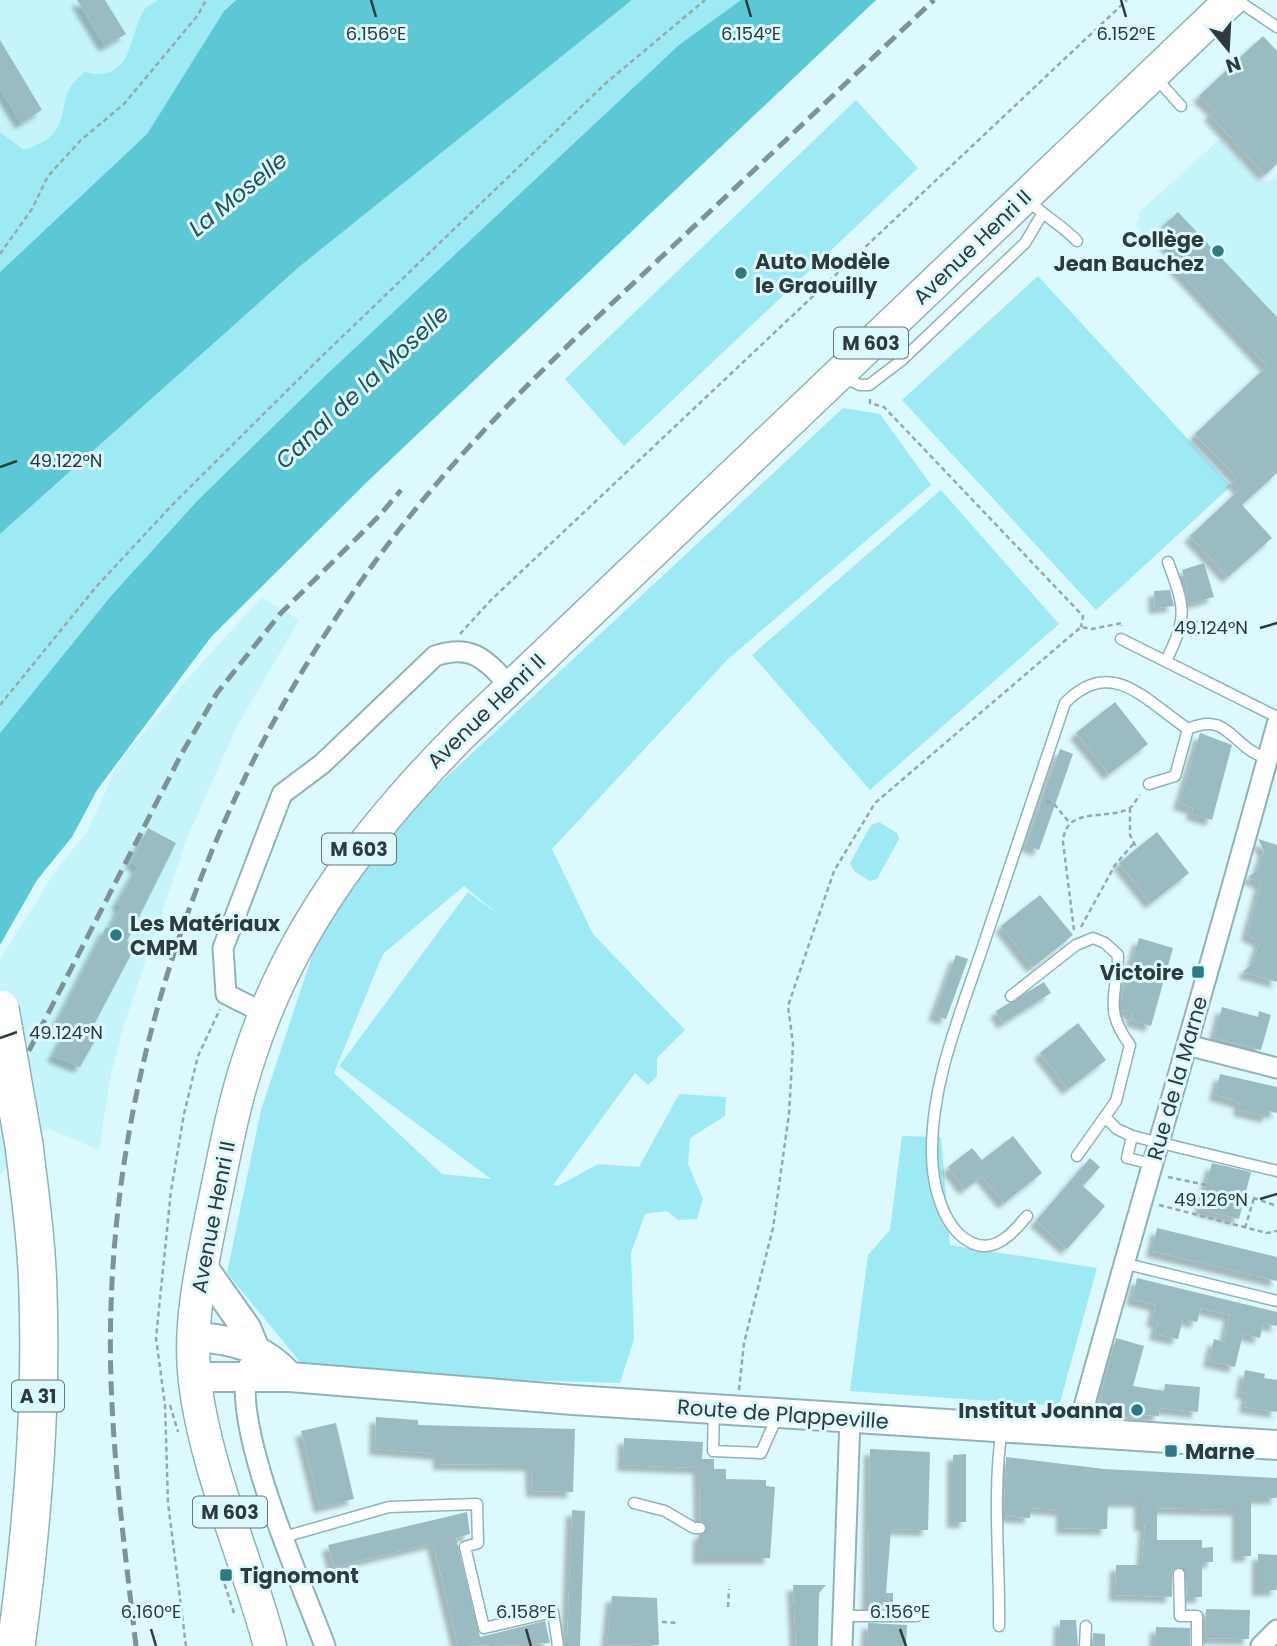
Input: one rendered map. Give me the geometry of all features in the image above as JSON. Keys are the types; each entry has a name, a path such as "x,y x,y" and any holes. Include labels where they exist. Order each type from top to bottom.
{"highway":[{"name":"A 31","path":"0,1009 24,1145 38,1293 36,1475 16,1646"}],"main road":[{"name":"Avenue Henri II","path":"270,1646 248,1569 202,1430 193,1337 202,1266 230,1124 250,1054 278,984 335,880 411,785 838,375 1033,206 1153,74 1231,0"}],"street":[{"path":"266,1014 226,994 223,948 282,794 322,764 435,656 454,650 472,652 511,687"},
{"name":"Rue de la Marne","path":"1077,1432 1277,724"},
{"path":"1187,1045 1277,1068"},
{"path":"202,1266 246,1328 254,1347 244,1379 243,1400 248,1436 325,1646"},
{"path":"193,1337 227,1340 254,1347 276,1362 290,1377"},
{"name":"Route de Plappeville","path":"195,1377 290,1377 355,1385 1277,1445"},
{"path":"842,1646 850,1418"},
{"path":"1261,1646 1277,1630"}],"lane":[{"path":"1236,0 1277,27"},
{"path":"1153,74 1181,106"},
{"path":"838,375 860,385 869,385 902,360 1025,243 1033,206 1058,220 1077,241"},
{"path":"1166,661 1178,636 1184,607 1168,562"},
{"path":"1121,639 1277,717"},
{"path":"1027,1216 999,1243 983,1247 969,1242 954,1226 939,1202 932,1154 945,1060 1065,703 1078,690 1097,681 1118,681 1188,729"},
{"path":"1188,729 1202,723 1219,725 1234,736 1245,750 1268,758"},
{"path":"1149,784 1175,776 1188,729"},
{"path":"1011,996 1076,945 1093,938 1105,943 1118,955 1117,986 1111,1009 1117,1028 1130,1045 1116,1101 1077,1156"},
{"path":"0,1065 19,1048"},
{"path":"1105,1117 1117,1129 1132,1136 1277,1171"},
{"path":"1132,1136 1128,1158 1152,1169"},
{"path":"1123,1263 1277,1301"},
{"path":"726,1410 713,1451 761,1453 777,1423 777,1413"},
{"path":"999,1626 1000,1569 996,1517 1002,1427"},
{"path":"635,1503 664,1511 694,1528 700,1528"},
{"path":"284,1537 389,1507 477,1504 478,1543 465,1547 484,1628 553,1612 558,1646"},
{"path":"1179,1574 1180,1616 1197,1616 1197,1646"},
{"path":"842,1616 917,1616"},
{"path":"1085,1646 1086,1626"}],"path":[{"path":"0,254 32,209 48,176 81,140 124,104 190,24 206,0"},
{"path":"0,705 96,587 173,504 318,360 596,93 705,0"},
{"path":"454,650 461,631 490,601 1127,0"},
{"path":"726,1410 773,1228 789,1114 793,1044 788,1006 834,871 875,803 1082,627 1083,615 884,407 870,403 869,385"},
{"path":"1082,627 1091,629 1122,623 1121,639"},
{"path":"1133,844 1115,865 1077,936 1071,923 1063,842 1070,823 1085,816 1130,808 1149,784"},
{"path":"1034,796 1054,804 1070,823"},
{"path":"1130,808 1133,844 1137,849"},
{"path":"186,1646 168,1503 168,1405 156,1338 170,1191 198,1056 226,994"},
{"path":"1152,1169 1206,1185"},
{"path":"1245,1195 1277,1206"},
{"path":"1245,1228 1254,1198"},
{"path":"1142,1201 1267,1233 1277,1231"},
{"path":"728,1607 729,1589"},
{"path":"662,1622 679,1623"}],"shaded area":[{"path":"0,0 213,0 0,206"},
{"path":"158,0 236,0 224,11 147,134 0,272 0,132 24,150 42,142 53,133 59,124 67,94 74,83 85,72 101,74 121,65 144,10"},
{"path":"632,0 741,0 680,44 327,374 197,501 110,597 0,733 0,534 299,267"},
{"name":"Auto Modèle le Graouilly","path":"856,100 918,168 624,446 565,379"},
{"name":"Collège Jean Bauchez","path":"1220,139 1258,180 1270,181 1277,174 1277,377 1134,224 1140,218 1137,214"},
{"path":"1038,276 1231,486 1096,610 902,400"},
{"path":"843,408 880,414 931,485 727,660 552,849 593,934 685,1030 657,1058 657,1076 648,1085 635,1073 553,1185 558,1186 598,1164 639,1167 679,1094 726,1097 725,1116 690,1138 688,1164 703,1199 697,1219 678,1220 667,1211 645,1214 631,1253 634,1339 620,1383 373,1376 300,1362 227,1273 261,1110 338,878","holes":["464,886 499,915 468,892 339,1066 491,1179 442,1174 334,1073 383,954"]},
{"path":"941,490 1059,624 870,790 752,655"},
{"path":"262,597 299,620 236,728 187,838 124,1025 111,1074 99,1150 47,1128 0,1175 0,959 57,869 87,832 117,766 181,686"},
{"path":"879,822 897,833 899,839 877,879 870,881 854,871 850,863 871,825"},
{"path":"902,1136 941,1137 950,1245 1097,1268 1059,1406 850,1391 868,1255 890,1230"}],"water":[{"name":"La Moselle","path":"236,0 632,0 299,267 0,534 0,272 147,134 224,11"},
{"name":"Canal de la Moselle","path":"741,0 876,0 368,481 211,637 97,790 72,837 37,880 0,945 0,733 110,597 197,501 327,374 680,44"}],"building":[{"path":"77,0 105,0 126,34 105,46"},
{"path":"1263,36 1277,51 1277,164 1265,175 1210,115 1214,111 1199,96"},
{"path":"0,40 42,110 21,123 0,88"},
{"path":"1178,212 1277,317 1277,473 1242,505 1272,538 1228,577 1190,536 1240,489 1233,482 1237,478 1195,434 1267,366 1173,265 1180,258 1156,233"},
{"path":"1204,563 1214,597 1188,604 1185,588 1188,588 1182,570"},
{"path":"1170,590 1174,606 1155,608 1154,591"},
{"path":"1115,702 1148,744 1109,774 1076,733"},
{"path":"1200,733 1232,745 1212,820 1192,814 1193,808 1179,804"},
{"path":"1060,749 1073,754 1039,850 1026,845"},
{"path":"148,828 176,843 127,941 136,945 88,1036 96,1039 80,1067 53,1056 69,1026 58,1021 106,927 110,929 121,906 117,904 138,867 131,862"},
{"path":"1157,832 1189,873 1151,903 1119,863"},
{"path":"1258,839 1277,845 1277,982 1243,972 1253,963 1260,941 1247,935 1261,883 1248,877 1258,870 1264,851"},
{"path":"1040,895 1073,935 1033,967 1001,926"},
{"path":"1139,938 1173,948 1151,1026 1131,1020 1133,1014 1121,1010 1121,999"},
{"path":"956,955 968,959 946,1019 934,1015"},
{"path":"1044,982 1051,993 1003,1023 996,1011"},
{"path":"1222,1007 1258,1017 1259,1011 1271,1015 1261,1050 1214,1038"},
{"path":"1078,1023 1106,1060 1068,1089 1040,1053"},
{"path":"1220,1074 1277,1087 1277,1113 1269,1111 1268,1117 1239,1110 1240,1102 1215,1095"},
{"path":"1013,1136 1042,1173 1004,1203 982,1176 965,1189 948,1167 972,1148 982,1160"},
{"path":"1090,1158 1100,1167 1083,1186 1105,1206 1067,1249 1036,1221"},
{"path":"1212,1163 1251,1172 1239,1219 1200,1209"},
{"path":"1157,1228 1277,1257 1277,1281 1152,1251"},
{"path":"1137,1278 1277,1312 1277,1326 1263,1323 1260,1338 1243,1334 1235,1367 1209,1361 1214,1339 1224,1342 1230,1315 1201,1308 1197,1322 1183,1319 1178,1339 1155,1334 1158,1322 1152,1321 1156,1305 1132,1299"},
{"path":"1116,1338 1144,1346 1133,1386 1164,1391 1165,1384 1200,1387 1198,1412 1160,1408 1159,1416 1100,1412 1103,1385"},
{"path":"1245,1370 1265,1374 1264,1378 1277,1380 1277,1412 1245,1407 1247,1393 1241,1392"},
{"path":"376,1417 418,1420 418,1425 575,1429 573,1492 532,1491 531,1465 439,1464 439,1454 375,1449"},
{"path":"336,1423 354,1499 320,1507 301,1431"},
{"path":"624,1438 703,1442 702,1459 714,1459 714,1469 726,1469 726,1479 766,1480 766,1486 775,1487 770,1558 699,1558 699,1535 707,1529 700,1521 699,1468 623,1465"},
{"path":"870,1449 930,1452 928,1530 891,1529 886,1593 893,1593 893,1609 868,1609"},
{"path":"966,1454 966,1522 953,1522 953,1455"},
{"path":"1006,1457 1104,1469 1277,1478 1277,1498 1251,1498 1251,1556 1238,1556 1238,1510 1157,1508 1157,1540 1202,1540 1202,1548 1213,1547 1213,1562 1202,1562 1202,1597 1187,1597 1186,1573 1180,1567 1172,1571 1172,1597 1115,1595 1116,1565 1142,1565 1145,1525 1140,1525 1140,1501 1108,1501 1107,1529 1062,1528 1062,1510 1031,1508 1030,1518 1004,1516"},
{"path":"572,1510 585,1511 580,1646 567,1646"},
{"path":"467,1512 470,1534 456,1538 480,1637 545,1621 550,1643 458,1646 433,1543 334,1567 328,1545"},
{"path":"1258,1554 1277,1555 1277,1590 1258,1590"},
{"path":"793,1585 826,1585 819,1593 818,1646 796,1646"},
{"path":"612,1596 657,1598 659,1645 607,1644"},
{"path":"1206,1609 1250,1610 1249,1639 1205,1638"},
{"path":"1060,1620 1076,1620 1078,1646 1059,1646"},
{"path":"868,1623 907,1625 906,1646 867,1646"},
{"path":"1156,1627 1190,1628 1190,1646 1155,1646"},
{"path":"1093,1633 1105,1634 1105,1646 1092,1646"}],"railway":[{"path":"136,1646 117,1476 111,1392 111,1307 120,1196 138,1086 166,977 204,871 250,768 303,670 365,576 461,456 579,335 934,0"},
{"path":"0,1107 182,753 217,693 280,614 380,515 401,490"}],"place":[{"name":"Collège Jean Bauchez","path":"1218,251"},
{"name":"Auto Modèle le Graouilly","path":"741,273"},
{"name":"Les Matériaux CMPM","path":"116,935"},
{"name":"Victoire","path":"1198,972"},
{"name":"Institut Joanna","path":"1137,1410"},
{"name":"Marne","path":"1171,1451"},
{"name":"Tignomont","path":"226,1575"}]}
